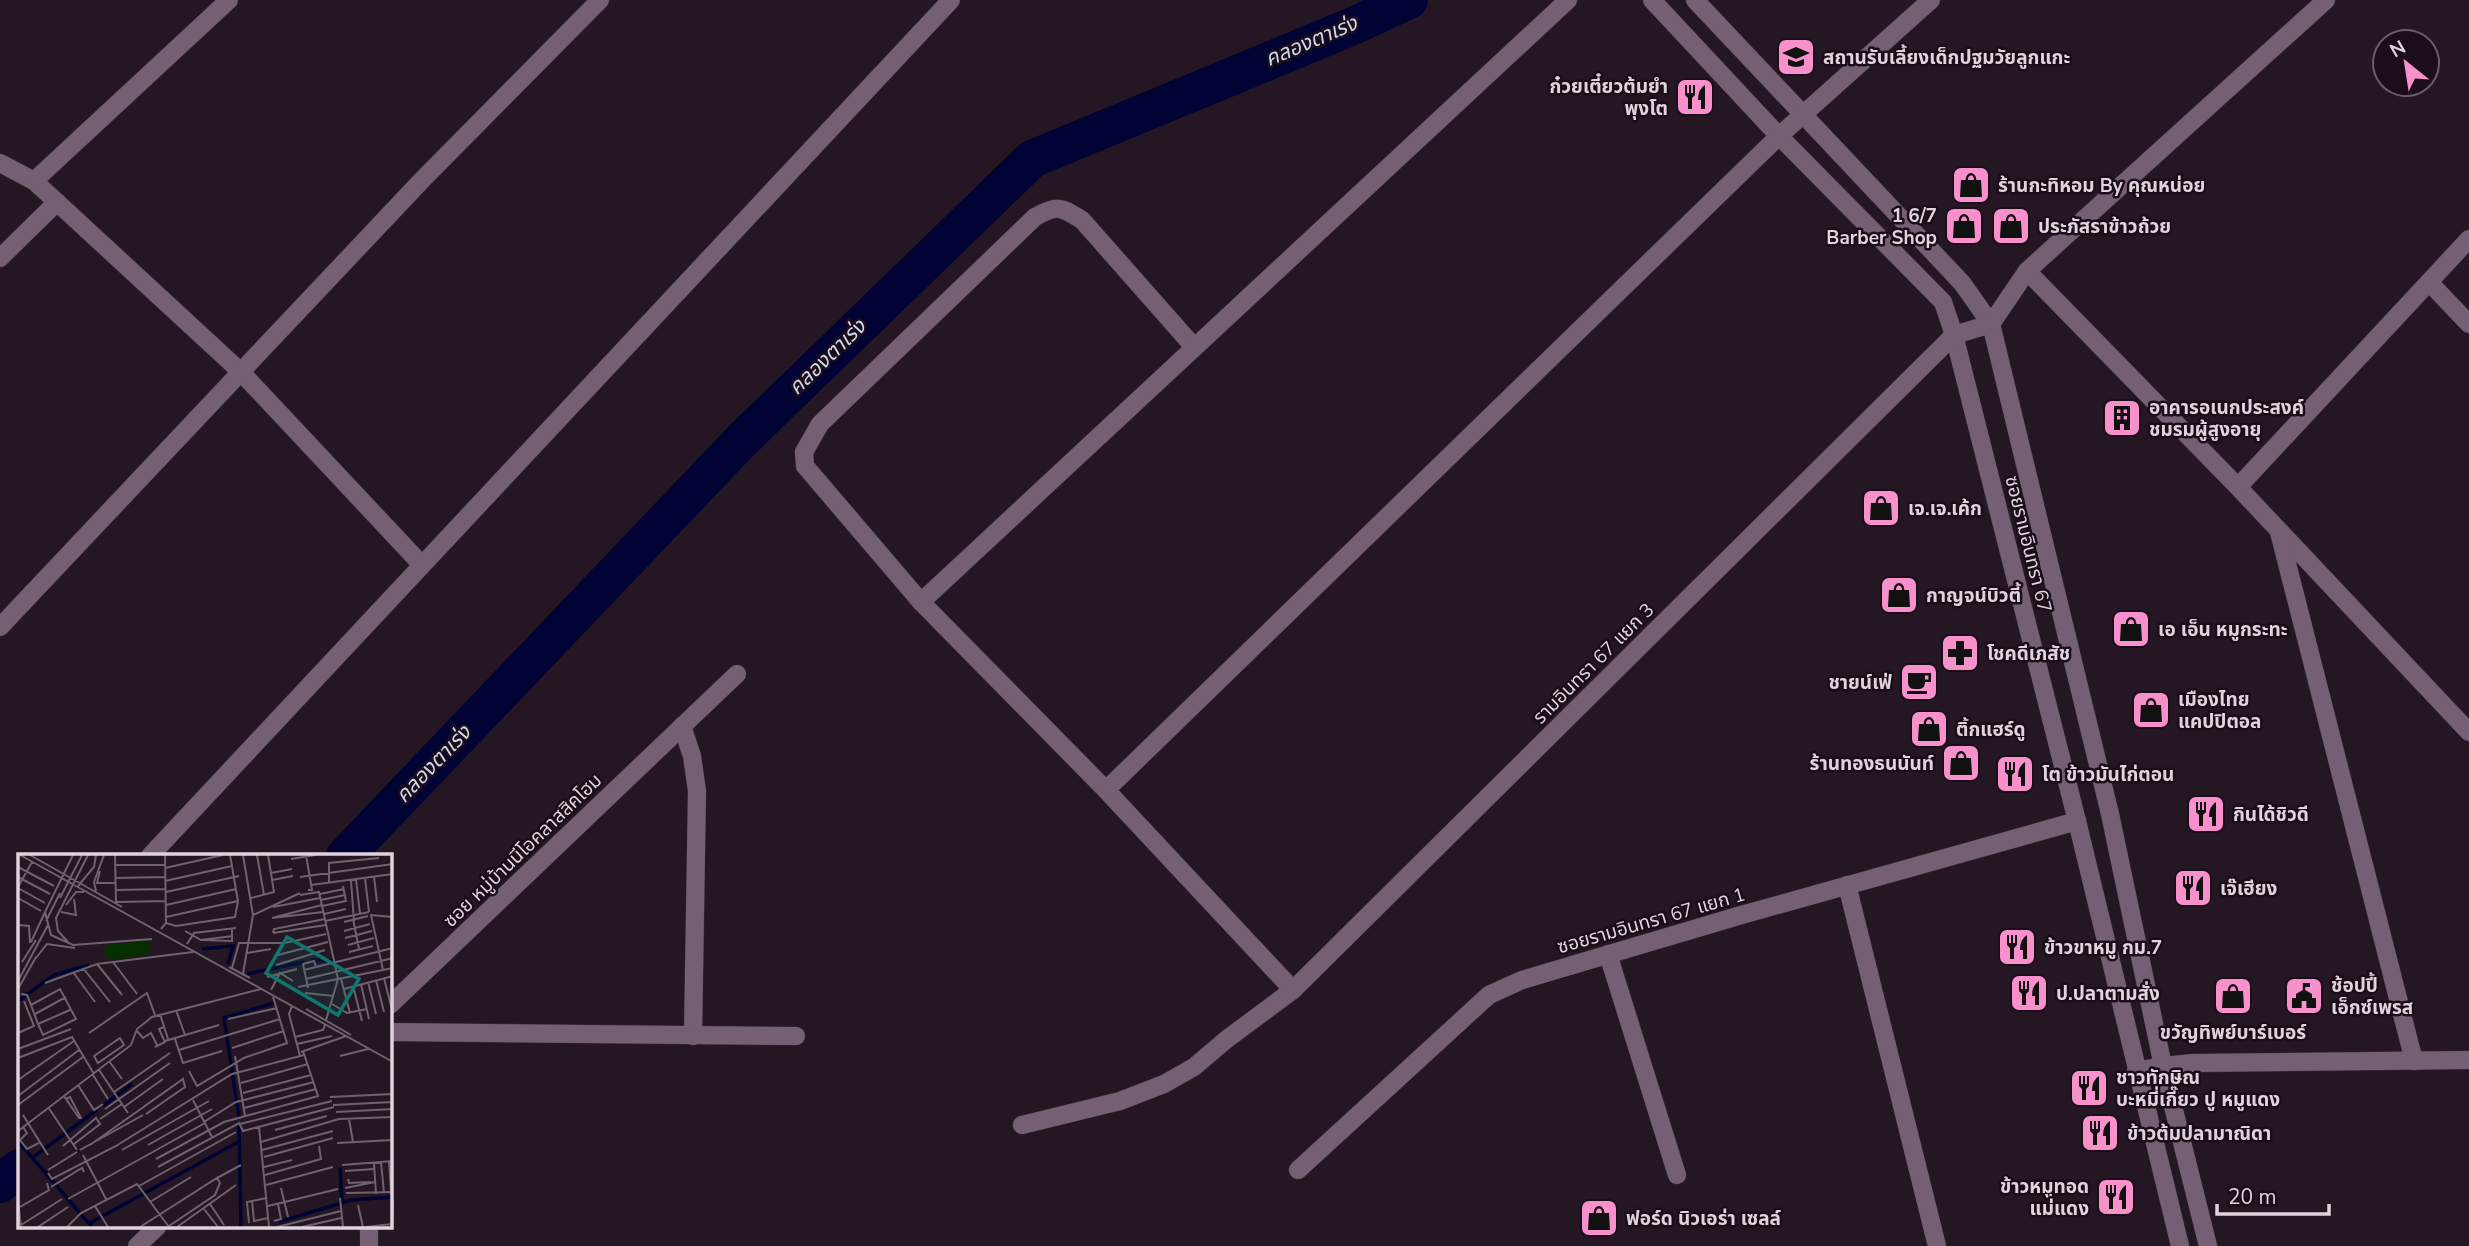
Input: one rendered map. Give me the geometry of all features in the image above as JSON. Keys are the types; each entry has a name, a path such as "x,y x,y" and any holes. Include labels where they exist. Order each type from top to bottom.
{"street":[{"path":"34,181 229,0"},
{"path":"0,627 422,180 600,0"},
{"path":"924,0 937,13"},
{"path":"152,854 951,0"},
{"path":"921,602 1568,0"},
{"name":"ซอยรามอินทรา 67","path":"1652,0 1779,136 1942,302 1954,335 2077,821 2180,1246"},
{"name":"ซอยรามอินทรา 67","path":"1695,0 1962,283 1991,324 2110,814 2163,1066 2208,1246"},
{"path":"1106,790 1779,136 1931,0"},
{"path":"1991,324 2026,271 2326,0"},
{"path":"0,163 34,181 241,372 422,565"},
{"path":"0,258 57,202"},
{"path":"1194,347 1082,220 1065,209 1051,208 1035,217 820,425 804,452 805,466 921,602 1106,790 1293,990"},
{"path":"2238,487 2469,240"},
{"path":"2026,271 2238,487 2469,733"},
{"path":"2429,282 2469,324"},
{"name":"รามอินทรา 67 แยก 3","path":"1022,1125 1120,1101 1164,1084 1194,1067 1293,990 1954,335 1991,324"},
{"path":"2279,532 2414,1061"},
{"name":"ซอย หมู่บ้านนีโอคลาสสิคโฮม","path":"392,1003 737,674"},
{"path":"682,726 692,755 697,791 693,1036"},
{"name":"ซอยรามอินทรา 67 แยก 1","path":"1298,1170 1489,995 1522,980 2077,821"},
{"path":"1847,886 1937,1246"},
{"path":"1608,954 1677,1175"},
{"path":"392,1032 796,1036"},
{"path":"2136,1071 2193,1063 2469,1060"},
{"path":"137,1246 156,1228"},
{"path":"369,1228 369,1246"}],"waterway":[{"name":"คลองตาเร่ง","path":"347,854 741,441 1032,159 1353,26 1409,0"},
{"name":"คลองตาเร่ง","path":"0,1184 18,1169"}],"place":[{"name":"สถานรับเลี้ยงเด็กปฐมวัยลูกแกะ","path":"1796,57"},
{"name":"ก๋วยเตี๋ยวต้มยำ พุงโต","path":"1695,97"},
{"name":"ร้านกะทิหอม By คุณหน่อย","path":"1971,185"},
{"name":"1 6/7 Barber Shop","path":"1964,226"},
{"name":"ประภัสราข้าวถ้วย","path":"2011,226"},
{"name":"อาคารอเนกประสงค์ ชมรมผู้สูงอายุ","path":"2122,418"},
{"name":"เจ.เจ.เค้ก","path":"1881,508"},
{"name":"กาญจน์บิวตี้","path":"1899,595"},
{"name":"เอ เอ็น หมูกระทะ","path":"2131,629"},
{"name":"โชคดีเภสัช","path":"1960,653"},
{"name":"ชายน์เฟ่","path":"1919,682"},
{"name":"เมืองไทย แคปปิตอล","path":"2151,710"},
{"name":"ติ้กแฮร์ดู","path":"1929,729"},
{"name":"ร้านทองธนนันท์","path":"1961,763"},
{"name":"โต ข้าวมันไก่ตอน","path":"2015,774"},
{"name":"กินได้ชิวดี","path":"2206,814"},
{"name":"เจ๊เฮียง","path":"2193,888"},
{"name":"ข้าวขาหมู กม.7","path":"2017,947"},
{"name":"ป.ปลาตามสั่ง","path":"2029,993"},
{"name":"ขวัญทิพย์บาร์เบอร์","path":"2233,996"},
{"name":"ช้อปปี้ เอ็กซ์เพรส","path":"2304,996"},
{"name":"ชาวทักษิณ บะหมี่เกี๊ยว ปู หมูแดง","path":"2089,1088"},
{"name":"ข้าวต้มปลามาณิดา","path":"2100,1133"},
{"name":"ข้าวหมูทอด แม่แดง","path":"2116,1197"},
{"name":"ฟอร์ด นิวเอร่า เซลล์","path":"1599,1218"}]}
